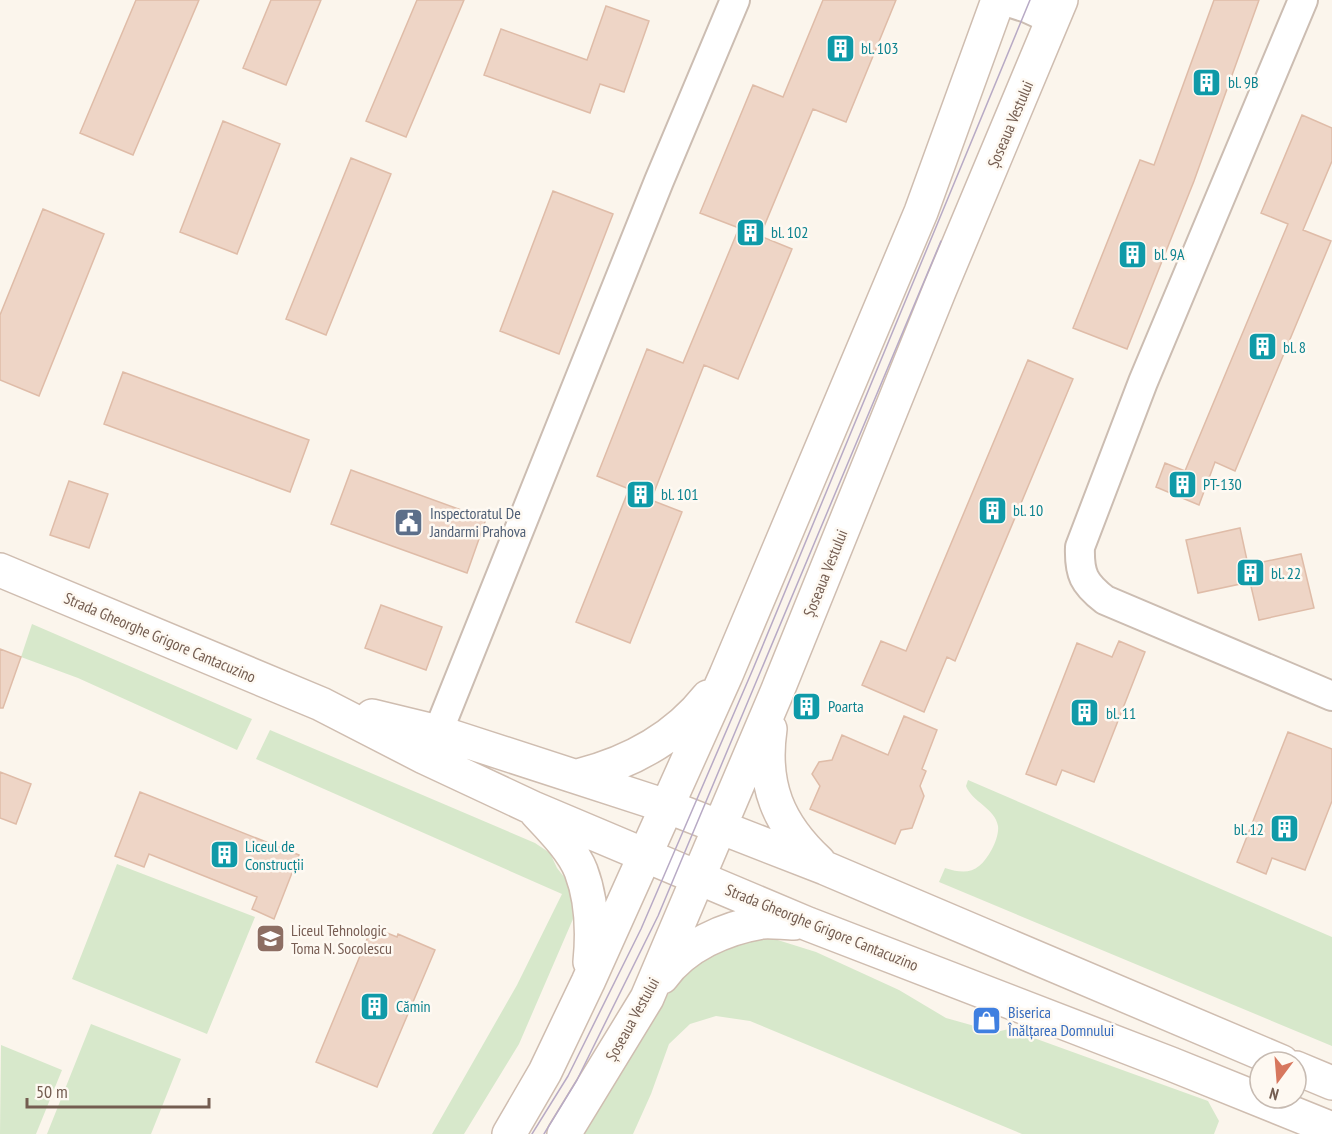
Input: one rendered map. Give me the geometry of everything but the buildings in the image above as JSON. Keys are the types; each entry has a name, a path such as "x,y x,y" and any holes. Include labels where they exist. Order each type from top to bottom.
{"main road":[{"path":"509,1134 545,1072 588,982 726,675 921,212 1000,0"},
{"name":"Șoseaua Vestului","path":"564,1134 647,998 775,698 940,289 1057,10"},
{"name":"Strada Gheorghe Grigore Cantacuzino","path":"0,570 321,704 424,757 533,808 808,924 1171,1064 1332,1129"},
{"path":"578,776 606,769 658,744 695,713 726,675"},
{"path":"775,698 768,747 772,792 784,821 802,846 825,868"},
{"name":"Strada Gheorghe Grigore Cantacuzino","path":"321,704 438,732 666,806 825,868 1254,1050"},
{"path":"533,808 560,838 581,869 591,909 593,936 588,982"},
{"path":"647,998 667,971 692,949 721,932 764,922 808,924"},
{"path":"1308,1073 1332,1083"}],"street":[{"path":"438,732 659,181 735,0"},
{"path":"1000,0 1027,8 1057,10"},
{"path":"1303,0 1143,382 1080,547 1079,563 1082,577 1091,590 1105,600 1332,696"}],"green space":[{"path":"32,624 252,719 237,750 78,678 21,657"},
{"path":"270,730 535,843 550,853 557,868 572,887 573,919 519,1044 464,1134 432,1134 517,985 562,894 256,759"},
{"path":"968,780 1332,937 1332,1046 939,882 945,868 961,872 978,867 988,856 996,838 998,826 996,820 993,814 969,792 966,786"},
{"path":"117,864 255,917 207,1034 72,979"},
{"path":"768,937 816,952 899,990 946,1018 996,1032 1009,1029 1208,1101 1219,1121 1214,1134 1022,1134 750,1021 716,1016 690,1024 669,1044 651,1094 633,1134 578,1134 676,982 705,953"},
{"path":"91,1024 181,1059 151,1134 47,1134"},
{"path":"1,1045 62,1070 36,1134 0,1134"}],"tram line":[{"path":"532,1134 568,1076 641,929 753,669 1030,0"},
{"path":"544,1134 577,1080 658,916 941,241"}],"place":[{"name":"bl. 103","path":"840,48"},
{"name":"bl. 9B","path":"1207,82"},
{"name":"bl. 102","path":"750,232"},
{"name":"bl. 9A","path":"1133,254"},
{"name":"bl. 8","path":"1262,347"},
{"name":"PT-130","path":"1182,484"},
{"name":"bl. 101","path":"640,494"},
{"name":"bl. 10","path":"992,510"},
{"name":"Inspectoratul De Jandarmi Prahova","path":"409,522"},
{"name":"bl. 22","path":"1250,573"},
{"name":"Poarta","path":"807,706"},
{"name":"bl. 11","path":"1085,713"},
{"name":"bl. 12","path":"1285,829"},
{"name":"Liceul de Construcții","path":"224,855"},
{"name":"Liceul Tehnologic Toma N. Socolescu","path":"270,939"},
{"name":"Cămin","path":"375,1006"},
{"name":"Biserica Înălțarea Domnului","path":"987,1021"}]}
